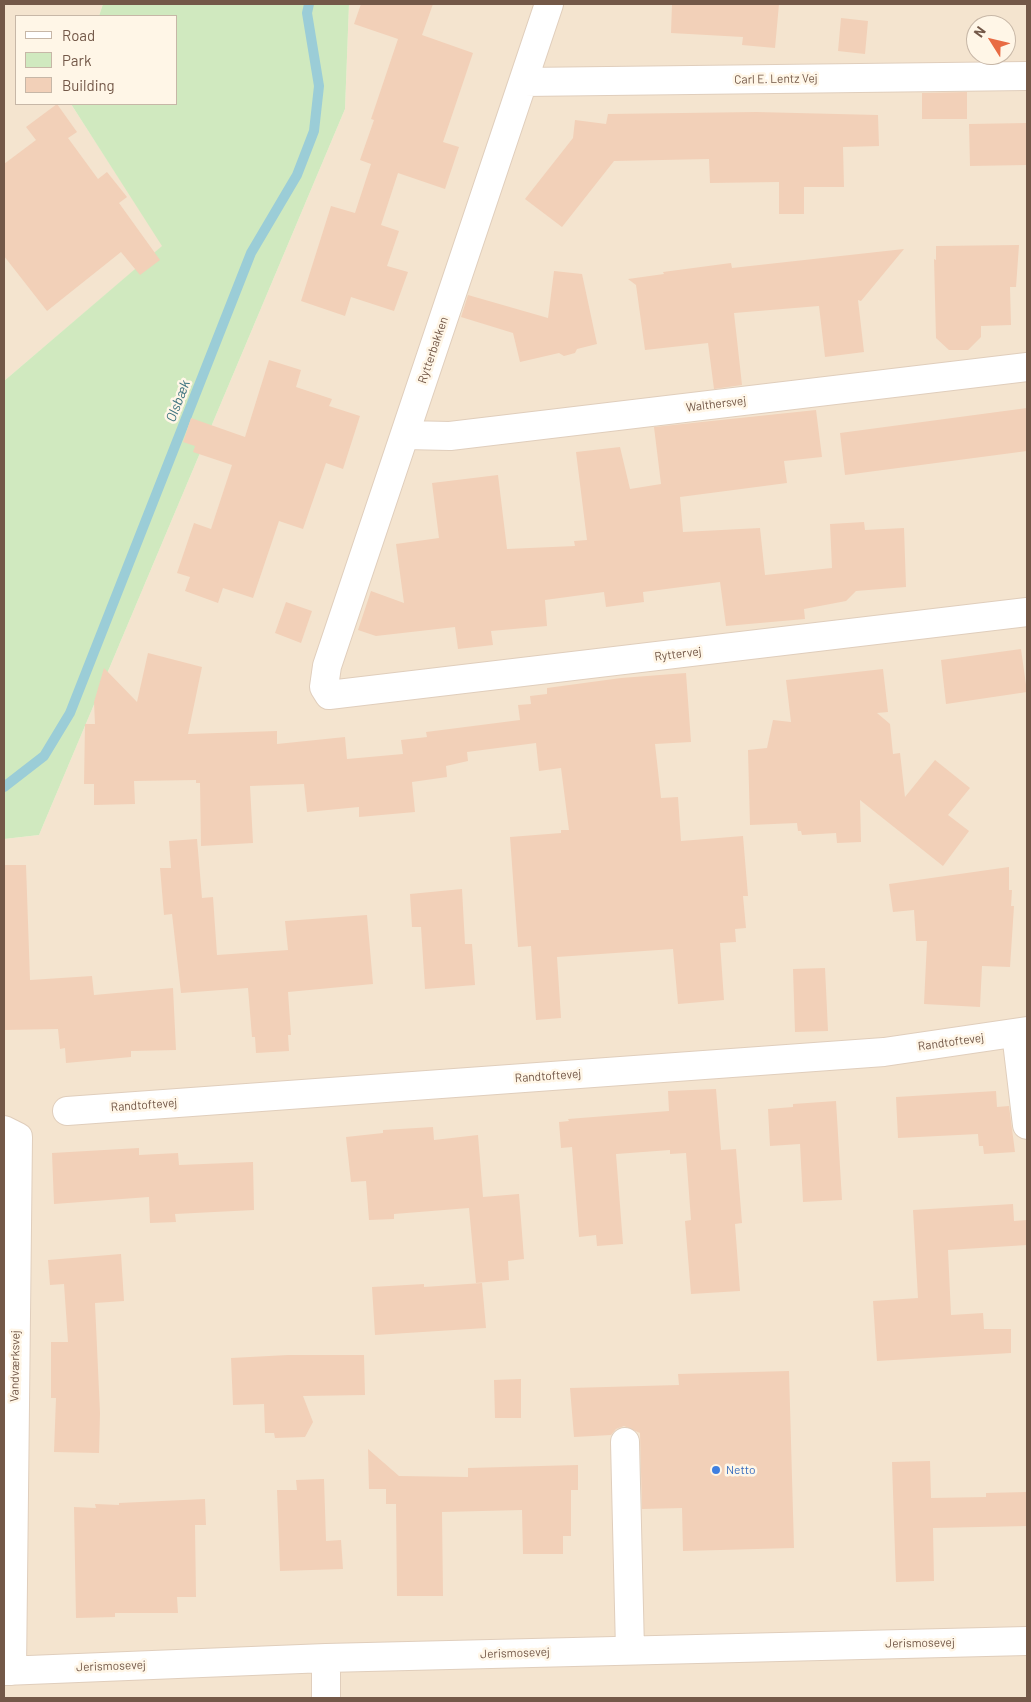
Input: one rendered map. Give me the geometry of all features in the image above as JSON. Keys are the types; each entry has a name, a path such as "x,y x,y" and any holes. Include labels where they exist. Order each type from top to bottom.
{"street":[{"name":"Rytterbakken","path":"329,695 324,687 326,666 549,4"},
{"name":"Carl E. Lentz Vej","path":"524,82 1027,76"},
{"name":"Walthersvej","path":"405,435 450,436 1027,367"},
{"name":"Ryttervej","path":"329,695 1027,612"},
{"name":"Randtoftevej","path":"67,1111 884,1052 1022,1032"},
{"path":"1022,1032 1027,1125"},
{"name":"Vandværksvej","path":"4,1130 18,1137 8,1671"},
{"path":"625,1442 630,1650"},
{"name":"Jerismosevej","path":"8,1671 326,1658 1027,1641"},
{"path":"326,1658 326,1698"}],"shaded area":[{"path":"4,4 103,4 99,15 15,15 15,105 72,105 163,246 4,381"},
{"path":"349,4 1027,4 1027,1698 4,1698 4,839 39,835 345,109"}],"green space":[{"path":"103,4 349,4 345,109 39,835 4,839 4,381 162,246 72,105 178,105 178,15 99,15"}],"building":[{"path":"361,4 433,4 422,35 473,53 443,142 459,147 445,189 398,173 381,225 399,231 387,266 408,272 394,311 351,297 345,316 301,301 331,206 355,213 371,164 360,160 374,120 371,119 398,39 354,24"},
{"path":"672,4 779,4 775,48 742,45 743,37 671,33"},
{"path":"841,18 868,21 865,54 838,51"},
{"path":"967,92 967,119 922,119 922,93"},
{"path":"58,105 77,132 68,138 98,179 107,172 127,197 119,203 160,260 140,275 121,252 47,311 4,256 4,164 36,140 26,127"},
{"path":"756,112 878,115 879,146 843,147 844,187 804,187 804,214 779,214 779,182 710,183 709,159 614,161 562,227 525,199 573,138 575,120 606,124 608,114"},
{"path":"1027,123 1027,165 970,166 969,124"},
{"path":"1019,245 1016,287 1010,287 1011,325 981,326 981,337 968,350 949,350 936,338 934,259 936,260 936,246"},
{"path":"904,249 861,301 858,300 864,352 825,357 819,306 734,313 742,385 714,389 708,343 645,350 636,285 628,279 664,274 663,272 731,263 732,268"},
{"path":"554,271 582,274 597,344 577,349 575,353 564,356 559,353 520,362 513,333 461,317 468,295 548,318"},
{"path":"269,360 301,370 296,387 332,399 329,406 360,416 343,469 326,463 303,529 279,521 253,598 223,588 218,603 185,591 190,577 177,573 194,523 211,529 232,465 193,452 195,446 183,442 191,418 245,437"},
{"path":"1027,408 1027,451 845,475 840,433"},
{"path":"816,410 822,457 784,461 787,483 680,497 683,532 760,528 765,575 832,568 830,524 864,522 865,530 904,528 906,587 856,591 846,601 804,609 805,619 726,626 720,582 643,592 644,602 606,607 604,592 545,600 547,626 491,631 493,645 458,649 455,627 376,636 358,630 371,591 404,603 396,544 439,538 432,483 498,475 507,549 575,546 574,541 587,540 576,452 620,447 630,489 661,484 654,427"},
{"path":"286,602 312,611 301,643 275,633"},
{"path":"1021,649 1027,692 946,704 941,660"},
{"path":"148,653 202,667 188,734 277,731 277,744 345,737 347,759 403,754 401,740 427,737 426,732 520,720 518,705 531,704 530,696 547,694 547,688 621,678 686,673 691,742 655,744 661,798 678,797 681,841 743,836 748,896 743,896 746,928 735,929 736,942 720,943 724,1000 678,1004 673,949 557,957 561,1018 536,1020 531,946 518,947 510,837 561,833 561,830 569,830 561,768 539,771 536,743 467,752 468,761 446,766 447,777 412,782 415,812 359,817 359,807 307,812 304,784 250,786 253,843 201,846 200,783 196,783 196,780 134,781 135,804 94,805 94,784 84,784 85,724 95,724 94,702 104,668 137,702"},
{"path":"883,669 888,712 877,713 890,724 893,754 900,753 905,797 935,760 970,788 948,815 969,831 943,866 860,800 861,842 837,843 836,833 802,835 801,831 798,831 797,823 750,825 748,750 767,748 773,720 791,722 786,680"},
{"path":"197,839 202,898 213,897 217,955 288,950 285,921 367,915 373,984 288,992 291,1035 288,1035 289,1051 256,1053 255,1037 252,1037 248,988 181,993 172,914 164,915 160,868 171,868 169,841"},
{"path":"4,865 26,865 30,980 92,976 94,995 173,988 176,1050 131,1051 131,1057 66,1063 65,1048 60,1049 58,1029 4,1030"},
{"path":"1009,867 1009,890 1012,890 1011,906 1014,906 1010,967 982,966 980,1007 924,1004 927,941 916,941 914,910 893,912 889,884"},
{"path":"462,889 465,944 472,944 475,985 425,989 421,927 412,927 410,894"},
{"path":"825,968 828,1031 795,1032 793,969"},
{"path":"716,1089 721,1150 736,1149 742,1223 735,1224 740,1291 691,1294 685,1221 691,1220 686,1153 670,1154 670,1150 616,1154 623,1244 597,1246 596,1235 579,1237 572,1147 561,1148 559,1122 569,1121 568,1119 669,1111 668,1091"},
{"path":"996,1091 997,1107 1009,1106 1015,1152 984,1154 983,1146 979,1146 978,1134 898,1138 896,1097"},
{"path":"836,1101 842,1200 803,1202 800,1144 770,1146 768,1109 793,1107 793,1104"},
{"path":"433,1127 434,1140 478,1135 483,1197 519,1194 524,1259 508,1261 509,1280 476,1283 469,1208 394,1214 394,1219 369,1220 366,1181 351,1182 346,1137 383,1133 383,1130"},
{"path":"139,1148 139,1155 178,1153 179,1165 253,1162 254,1210 175,1214 176,1222 150,1223 149,1197 54,1204 52,1153"},
{"path":"1013,1204 1014,1221 1027,1220 1027,1245 948,1250 951,1315 983,1313 984,1329 1011,1329 1011,1353 877,1361 873,1301 918,1298 913,1210"},
{"path":"121,1254 124,1301 95,1303 100,1413 99,1453 54,1452 56,1398 51,1398 51,1342 68,1342 64,1284 50,1285 48,1260"},
{"path":"482,1283 486,1328 375,1335 372,1287 424,1284 424,1287"},
{"path":"288,1355 364,1355 365,1395 303,1396 313,1422 305,1437 275,1438 274,1433 265,1433 264,1404 233,1405 231,1358"},
{"name":"Netto","path":"789,1371 794,1548 683,1551 682,1508 642,1509 640,1433 624,1426 616,1429 611,1435 574,1437 570,1388 679,1385 678,1374"},
{"path":"521,1379 521,1418 495,1418 494,1380"},
{"path":"368,1449 399,1476 468,1477 468,1468 578,1465 578,1490 571,1490 571,1536 563,1536 563,1554 523,1554 522,1510 442,1512 443,1596 397,1596 396,1504 386,1504 386,1489 369,1489"},
{"path":"930,1461 931,1498 986,1497 986,1493 1027,1492 1027,1526 933,1528 934,1581 896,1582 892,1462"},
{"path":"324,1479 326,1541 341,1540 343,1569 280,1571 277,1490 297,1490 296,1480"},
{"path":"205,1499 206,1525 195,1525 196,1597 177,1597 178,1613 115,1613 115,1617 76,1618 74,1507 96,1508 95,1504 119,1505 119,1503"}],"waterway":[{"name":"Olsbæk","path":"4,787 44,756 70,713 251,253 297,175 314,131 319,86 307,13 309,4"}],"place":[{"name":"Netto","path":"716,1470"}]}
